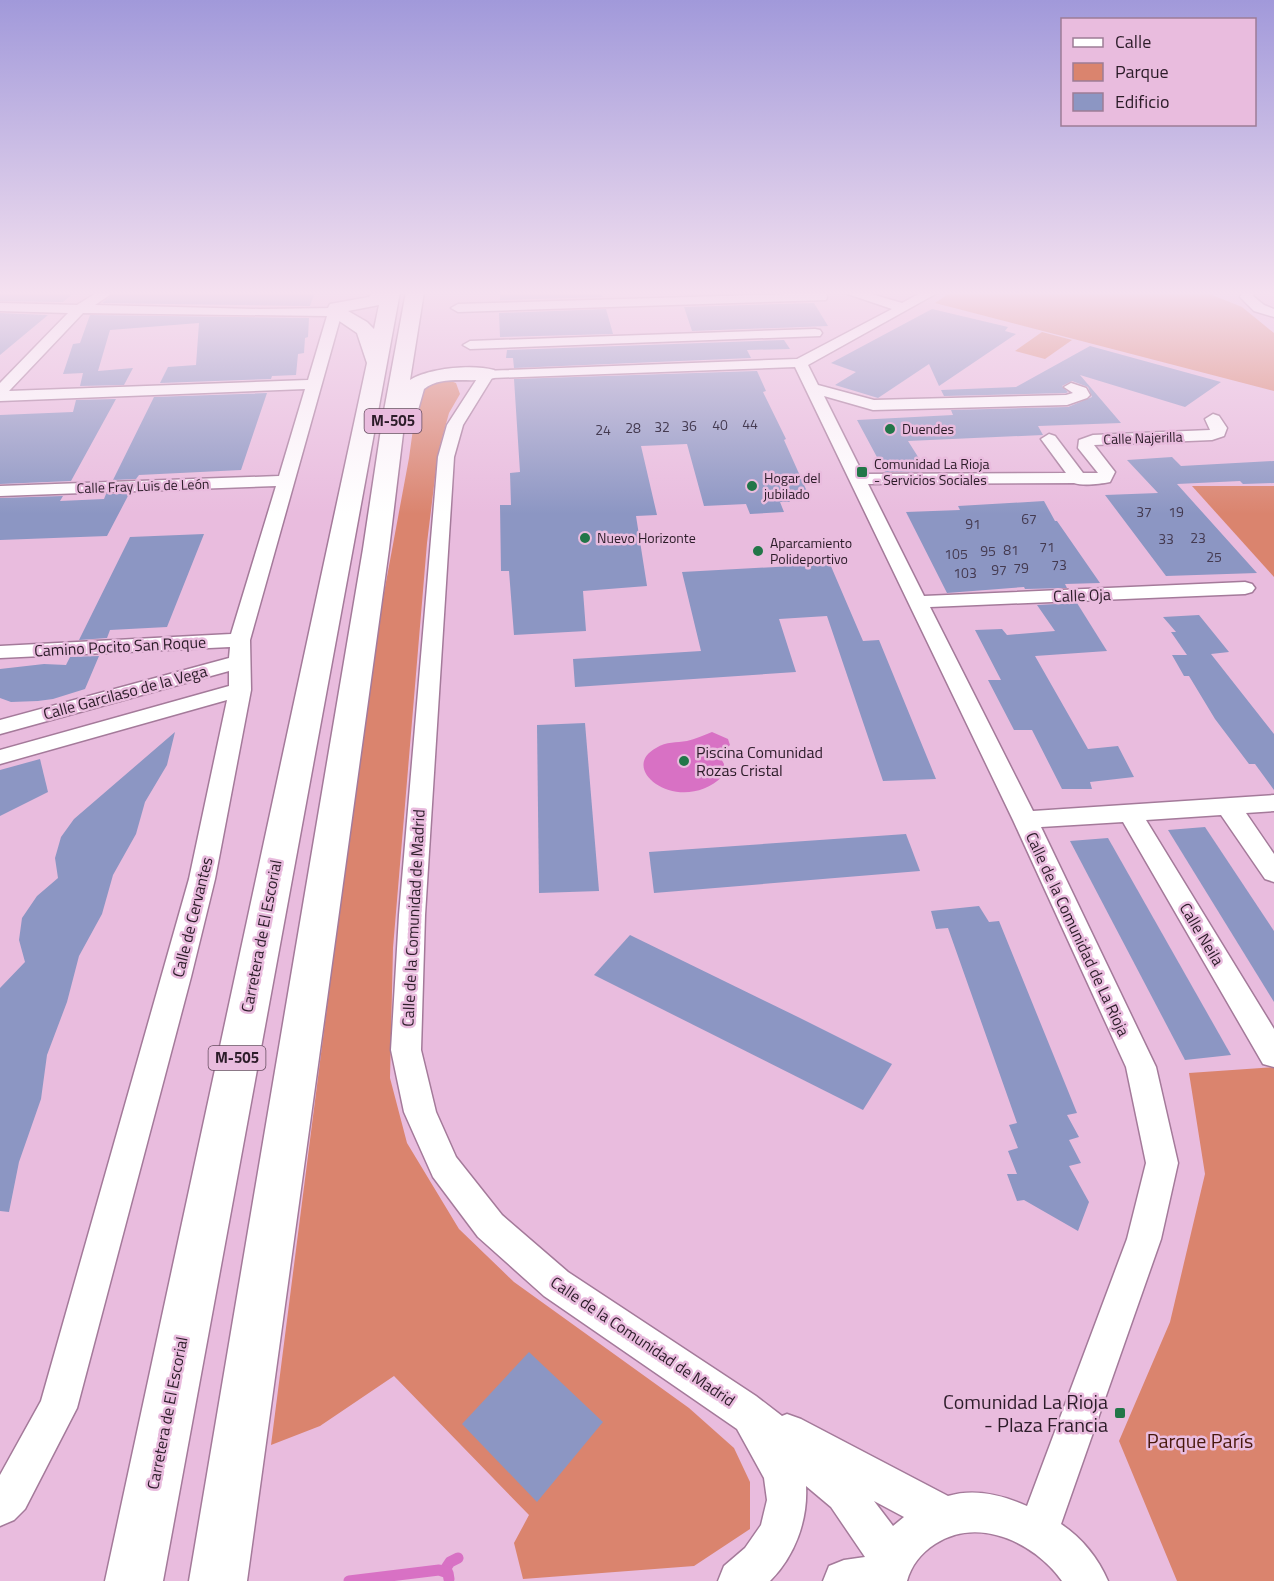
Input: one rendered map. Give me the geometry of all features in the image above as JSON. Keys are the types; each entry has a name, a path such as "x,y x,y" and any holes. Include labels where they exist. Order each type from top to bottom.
{"highway":[{"name":"Carretera de El Escorial","path":"134,1581 375,366"},
{"name":"M-505","path":"218,1581 403,366"},
{"path":"424,366 437,370 453,366"},
{"name":"M-505","path":"376,549 414,387 425,379 461,366"},
{"path":"129,1581 161,1448"}],"street":[{"path":"1,390 24,366"},
{"name":"Calle de Cervantes","path":"0,1506 11,1495 58,1408 202,879 240,690 240,651 319,366"},
{"name":"Calle de la Comunidad de Madrid","path":"477,366 446,457 412,915 406,1050 420,1112 444,1167 490,1226 556,1284 743,1409 845,1493 888,1572"},
{"name":"Calle de la Comunidad de La Rioja","path":"801,366 1025,820 1141,1067 1162,1163 1144,1239 1038,1532"},
{"path":"1,390 314,384"},
{"path":"812,388 873,405 1042,401 1067,400 1082,395 1081,391 1066,388 1042,401"},
{"name":"Calle Najerilla","path":"856,478 1080,480 1104,478 1107,472 1086,448 1085,443 1093,440 1212,435 1218,433 1219,428 1214,419"},
{"path":"1049,439 1080,480"},
{"name":"Calle Fray Luis de León","path":"0,491 287,481"},
{"name":"Calle Oja","path":"919,602 1245,588"},
{"name":"Camino Pocito San Roque","path":"0,652 240,651"},
{"name":"Calle Garcilaso de la Vega","path":"240,651 6,725 9,754 240,690"},
{"path":"1025,820 1274,803"},
{"path":"1228,806 1274,873"},
{"name":"Calle Neila","path":"1130,813 1274,1054"},
{"name":"Calle de la Comunidad de Madrid","path":"743,1409 944,1515"},
{"name":"Calle de la Comunidad de Madrid","path":"740,1581 757,1568 784,1525 786,1485 770,1449 743,1409"},
{"path":"844,1581 888,1572 906,1541 924,1526 944,1515 966,1512 990,1513 1014,1519 1038,1532 1062,1550 1088,1581"}],"green space":[{"path":"1177,366 1274,366 1274,391"},
{"path":"445,379 456,383 460,394 449,413 438,453 427,543 393,948 390,1078 407,1143 459,1229 514,1282 689,1408 734,1448 750,1482 750,1529 694,1566 523,1579 514,1543 529,1515 394,1376 320,1426 271,1445 371,663 409,458 419,386"},
{"path":"1192,486 1274,486 1274,577"},
{"name":"Parque París","path":"1274,1067 1274,1581 1177,1581 1119,1441 1170,1322 1205,1174 1189,1073"}],"shaded area":[{"name":"Piscina Comunidad Rozas Cristal","path":"712,732 728,739 730,745 719,755 724,764 723,776 706,787 689,792 673,791 659,786 649,777 644,767 646,757 656,748"}],"building":[{"path":"66,366 100,366 98,371 133,368 124,385 80,386 83,373 63,374"},
{"path":"297,366 296,375 272,376 271,379 160,383 168,367"},
{"path":"514,366 567,366 514,368"},
{"path":"839,366 926,366 878,398 835,385 856,372"},
{"path":"930,366 969,366 939,386"},
{"path":"1054,366 1162,366 1221,382 1185,407 1080,375 1121,423 1038,426 1043,435 908,441 927,471 885,472 857,420 953,415 951,410 1068,407 1092,397 1088,387 1072,381 1062,386 1068,392 1066,393 944,396 941,390 1016,387"},
{"path":"757,371 766,391 763,392 786,439 784,440 809,496 788,497 790,502 780,502 784,512 750,514 746,504 704,506 687,444 641,446 657,515 636,516 647,586 583,591 586,631 514,635 509,571 501,571 500,505 511,505 510,473 520,472 514,379"},
{"path":"267,393 241,470 139,475 136,479 113,480 154,397"},
{"path":"116,399 71,481 0,484 0,415 73,412 76,400"},
{"path":"1172,457 1181,466 1274,461 1274,483 1243,484 1240,481 1177,484 1257,573 1166,576 1105,495 1158,493 1127,460"},
{"path":"106,494 129,494 107,536 0,540 0,498 63,496 60,501 104,499"},
{"path":"1044,501 1055,521 1100,583 1065,584 1067,588 1025,589 1024,587 947,593 906,512 960,510 958,506"},
{"path":"204,534 167,627 110,630 107,638 79,640 130,537"},
{"path":"830,564 863,641 879,640 936,779 883,781 827,616 779,619 796,672 575,687 573,659 701,651 682,572"},
{"path":"1077,603 1107,651 1035,656 1088,749 1118,746 1134,777 1090,782 1092,789 1062,789 1032,730 1014,730 988,680 1001,680 975,630 1002,629 1007,635 1055,631 1037,605"},
{"path":"1199,615 1229,652 1211,654 1274,734 1274,790 1255,764 1249,764 1215,719 1189,676 1184,676 1172,655 1187,655 1171,632 1176,632 1163,617"},
{"path":"99,656 85,689 38,701 11,702 0,698 0,669 44,664 66,665 70,657"},
{"path":"585,723 599,891 539,893 537,725"},
{"path":"175,732 167,765 145,802 136,834 113,875 102,914 79,956 67,1002 47,1055 41,1099 19,1162 9,1212 0,1211 0,988 25,962 19,940 22,918 37,896 58,878 55,858 61,837 74,819"},
{"path":"40,759 48,792 0,816 0,770"},
{"path":"1205,827 1274,931 1274,1002 1168,830"},
{"path":"906,834 920,871 654,893 649,852"},
{"path":"1108,838 1231,1055 1185,1060 1070,841"},
{"path":"979,906 989,922 999,921 1077,1113 1067,1115 1079,1137 1069,1140 1081,1163 1069,1166 1089,1202 1078,1231 1024,1200 1017,1201 1007,1174 1017,1174 1008,1151 1018,1148 1009,1125 1017,1123 948,928 936,929 931,911"},
{"path":"630,935 892,1064 863,1110 594,975"},
{"path":"529,1352 603,1422 537,1502 462,1424"}],"waterway":[{"path":"444,1571 450,1562 458,1558"},
{"path":"349,1581 439,1570 448,1573 449,1579"}],"place":[{"name":"Duendes","path":"890,429"},
{"name":"Comunidad La Rioja - Servicios Sociales","path":"862,472"},
{"name":"Hogar del jubilado","path":"752,486"},
{"name":"Nuevo Horizonte","path":"585,538"},
{"name":"Aparcamiento Polideportivo","path":"758,551"},
{"name":"Piscina Comunidad Rozas Cristal","path":"684,761"},
{"name":"Comunidad La Rioja - Plaza Francia","path":"1120,1413"}]}
